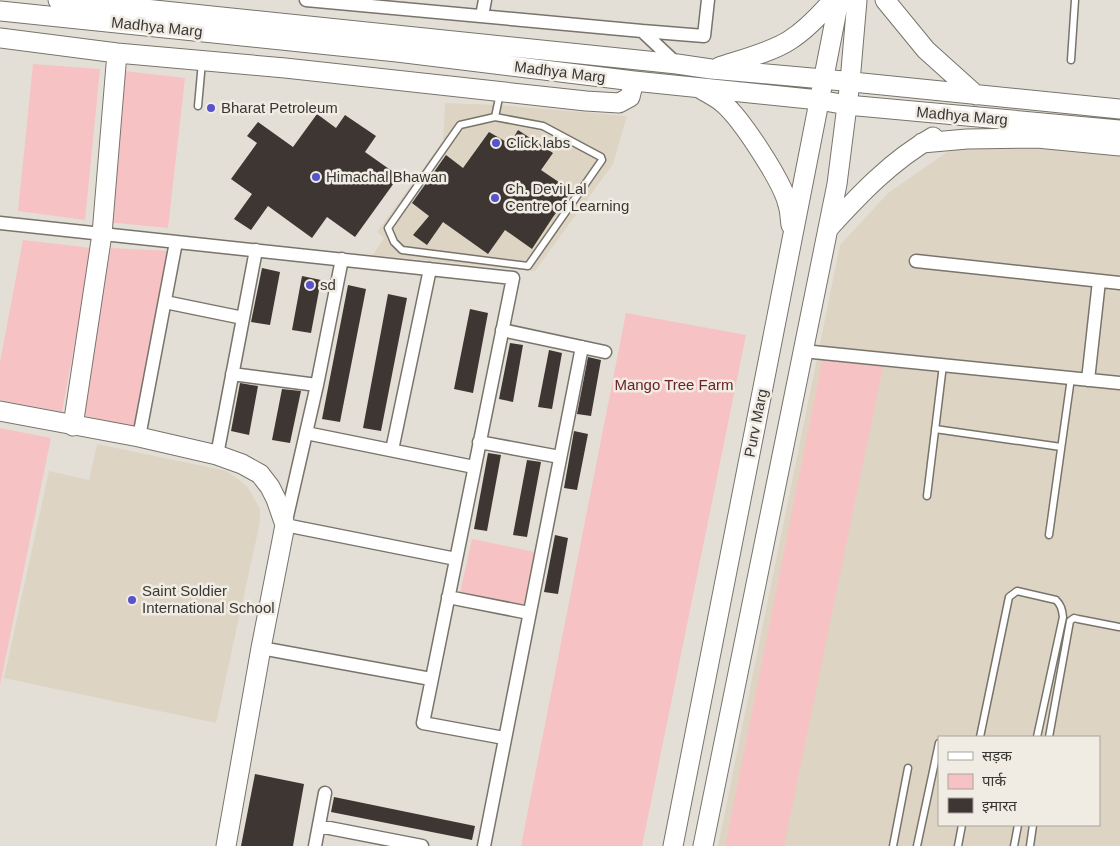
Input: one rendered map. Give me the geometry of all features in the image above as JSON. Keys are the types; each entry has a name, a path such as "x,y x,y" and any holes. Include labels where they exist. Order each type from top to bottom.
{"main road":[{"name":"Madhya Marg","path":"58,0 122,3 711,69 1120,110"},
{"path":"711,69 789,42 812,24 833,0"},
{"name":"Purv Marg","path":"673,846 839,0"},
{"path":"703,846 837,184 850,82 857,0"},
{"path":"885,0 926,50 976,95"},
{"name":"Madhya Marg","path":"0,11 397,52 634,81 819,100 847,105 1120,130"},
{"path":"0,38 117,53 619,103 630,97 634,81"},
{"path":"73,426 102,234 117,53"},
{"path":"696,86 723,103 737,118 780,183 788,204 792,238"},
{"path":"828,229 866,187 922,143 968,116"},
{"path":"922,143 967,139 1037,138 1120,146"},
{"path":"0,411 139,437 217,455 242,464 260,474 270,487 285,525 226,846"}],"street":[{"path":"306,0 704,36 708,0"},
{"path":"482,16 485,0"},
{"path":"642,31 677,64"},
{"path":"0,223 513,278 422,723 504,738"},
{"path":"139,437 176,242"},
{"path":"217,455 256,250"},
{"path":"342,260 318,385 285,525 456,559"},
{"path":"916,260 1120,283"},
{"path":"392,450 430,269"},
{"path":"1088,380 1099,281"},
{"path":"165,302 243,318"},
{"path":"502,330 605,352"},
{"path":"484,846 582,347"},
{"path":"803,351 1120,383"},
{"path":"232,374 318,385"},
{"path":"306,433 474,466"},
{"path":"479,442 560,458"},
{"path":"448,597 529,613"},
{"path":"261,648 431,680"},
{"path":"316,846 325,793"},
{"path":"319,826 420,846"}],"lane":[{"path":"1071,60 1075,0"},
{"path":"198,106 202,60"},
{"path":"495,117 500,92"},
{"path":"495,117 543,126 601,157 602,160 528,266 402,250 394,242 388,228 460,125 495,117"},
{"path":"927,496 943,366"},
{"path":"1049,535 1071,378"},
{"path":"935,429 1061,447"},
{"path":"980,736 1009,597 1017,590 1056,600 1061,605 1063,617 1037,736"},
{"path":"1049,736 1070,621 1078,618 1119,627"},
{"path":"917,846 938,749"},
{"path":"893,846 908,768"},
{"path":"958,846 962,826"},
{"path":"1014,846 1018,826"},
{"path":"1030,846 1033,826"}],"shaded area":[{"name":"Ch. Devi Lal Centre of Learning","path":"445,103 498,105 627,116 613,164 535,271 373,255 384,238 377,232 443,141"},
{"path":"1005,139 1120,150 1120,846 718,846 840,245 888,193 947,152"},
{"name":"Saint Soldier International School","path":"97,444 227,471 247,486 260,509 260,522 216,723 4,678 49,471 89,480"}],"green space":[{"path":"33,64 100,69 85,220 18,211"},
{"path":"124,71 185,78 168,228 107,222"},
{"path":"23,240 92,248 62,412 0,400 0,362"},
{"path":"111,248 170,251 135,427 82,415"},
{"name":"Mango Tree Farm","path":"626,313 746,335 642,846 521,846"},
{"path":"823,356 883,366 784,846 725,846"},
{"path":"0,428 51,438 0,685"},
{"path":"472,539 535,552 523,607 460,593"}],"building":[{"path":"317,114 336,128 345,115 376,136 365,152 399,176 355,237 327,217 312,238 268,206 251,230 234,219 252,194 231,179 257,143 247,136 258,122 293,147"},
{"path":"518,130 553,153 541,170 572,191 532,249 505,230 488,254 443,222 427,245 413,235 429,216 412,203 446,155 463,168 489,132 510,144"},
{"path":"262,268 280,272 270,325 251,322"},
{"path":"302,276 321,280 311,333 292,330"},
{"path":"348,285 366,289 340,422 322,419"},
{"path":"388,294 407,298 381,431 363,428"},
{"path":"470,309 488,313 473,393 454,389"},
{"path":"510,343 523,345 513,402 499,399"},
{"path":"549,350 562,353 552,409 538,407"},
{"path":"588,357 601,360 591,416 577,414"},
{"path":"240,383 258,386 249,435 231,431"},
{"path":"282,389 301,391 290,443 272,440"},
{"path":"574,431 588,434 577,490 564,488"},
{"path":"488,453 501,455 487,531 474,529"},
{"path":"527,460 541,462 527,537 513,535"},
{"path":"555,535 568,538 558,594 544,592"},
{"path":"255,774 304,784 293,846 241,846"},
{"path":"334,797 475,826 472,840 331,812"}],"place":[{"name":"Bharat Petroleum","path":"211,108"},
{"name":"Click labs","path":"496,143"},
{"name":"Himachal Bhawan","path":"316,177"},
{"name":"Ch. Devi Lal Centre of Learning","path":"495,198"},
{"name":"sd","path":"310,285"},
{"name":"Saint Soldier International School","path":"132,600"}]}
